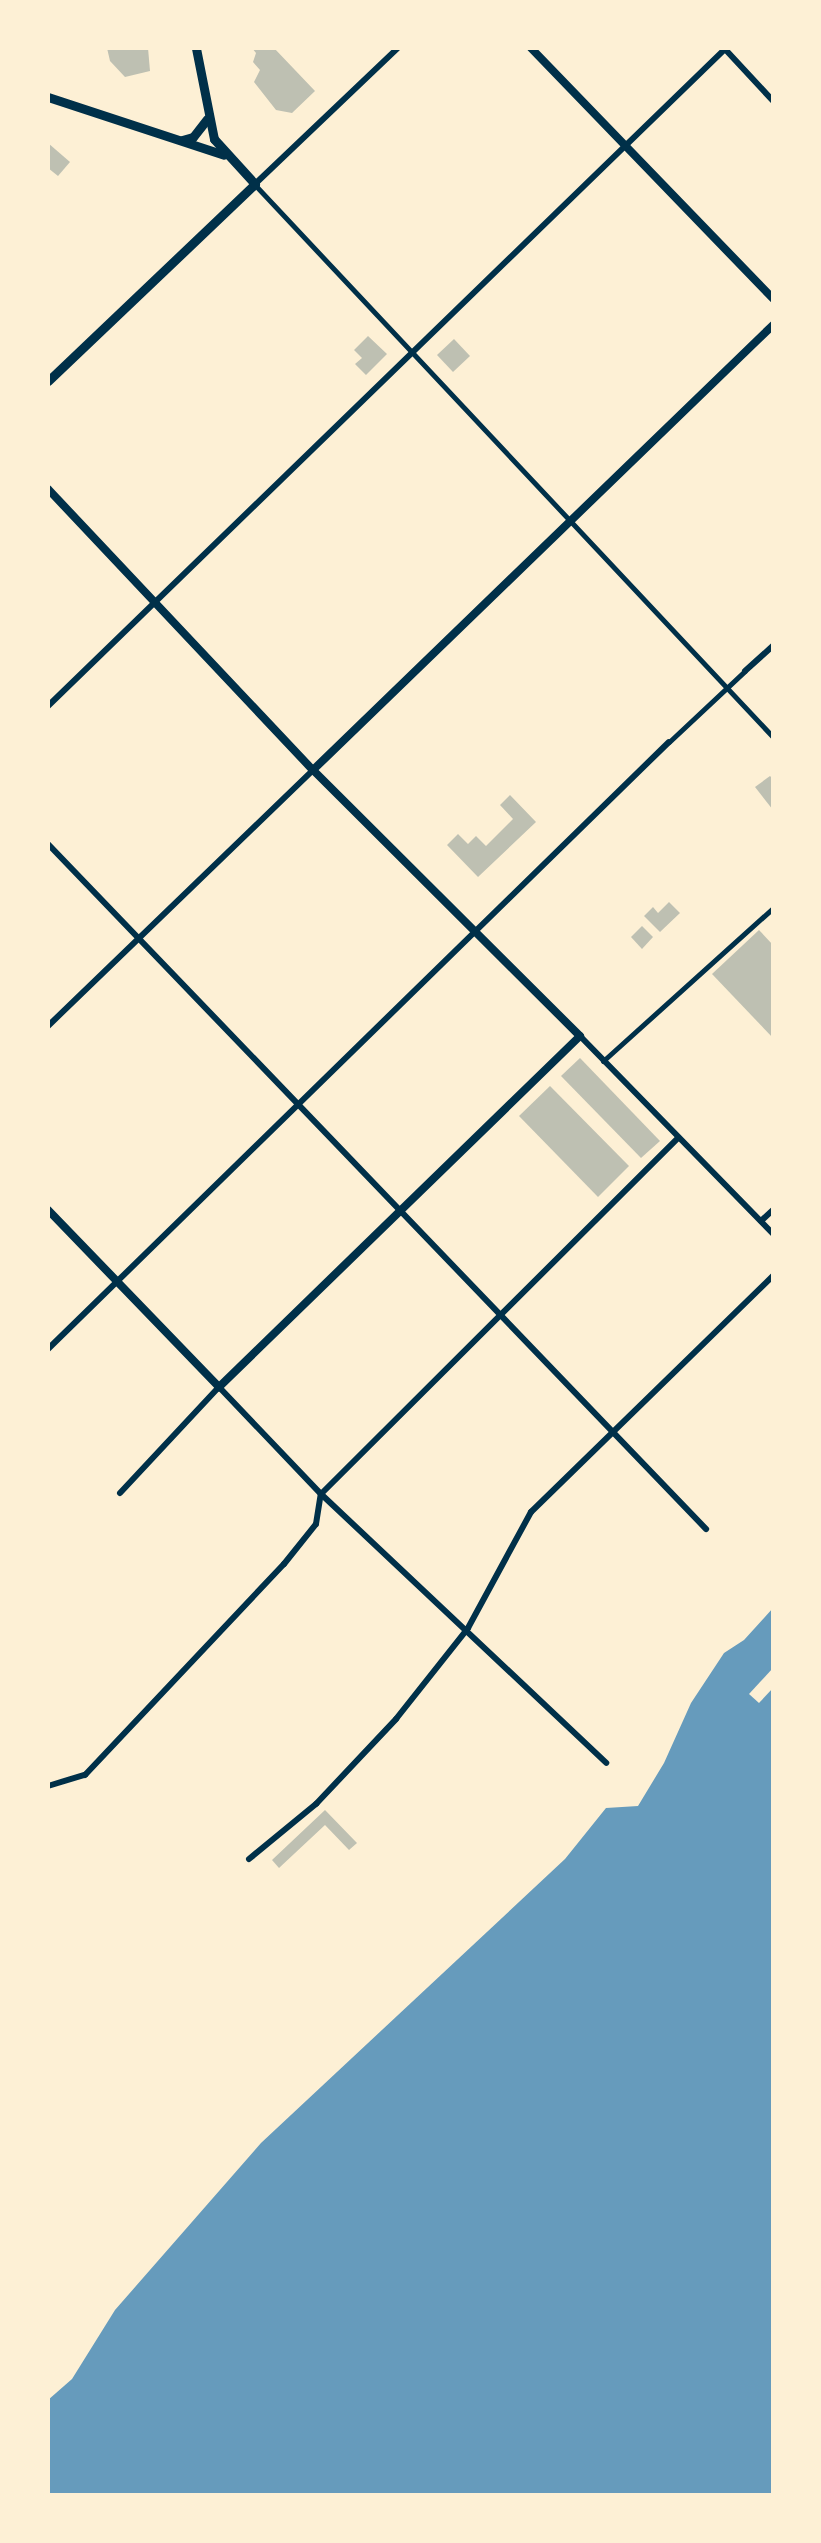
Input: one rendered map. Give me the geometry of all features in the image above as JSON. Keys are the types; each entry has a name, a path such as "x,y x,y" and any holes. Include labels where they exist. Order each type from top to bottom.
{"main road":[{"path":"48,381 255,184 224,155 207,119 196,48"},
{"path":"50,100 224,155"},
{"path":"182,140 202,130 207,119"}],"street":[{"path":"398,48 255,184 773,737"},
{"path":"531,48 773,299"},
{"path":"48,706 725,48 773,101"},
{"path":"48,1026 573,524 773,325"},
{"path":"48,489 313,770 474,928 773,1234"},
{"path":"48,1349 474,928 773,646"},
{"path":"48,844 299,1101 706,1529"},
{"path":"603,1061 773,908"},
{"path":"120,1493 219,1387 580,1036"},
{"path":"48,1786 85,1775 284,1564 316,1524 321,1494 678,1138"},
{"path":"48,1210 321,1494 468,1628 606,1763"},
{"path":"761,1221 773,1210"},
{"path":"249,1859 316,1804 396,1719 468,1628 531,1512 773,1276"}],"water":[{"path":"773,1608 773,2495 48,2495 48,2400 72,2379 115,2310 261,2143 565,1859 606,1808 638,1806 664,1763 691,1703 724,1653 744,1640"}],"pier":[{"path":"773,1668 773,1688 759,1703 749,1694"}],"building":[{"path":"107,48 148,48 150,71 125,77 110,61"},
{"path":"252,48 274,48 315,91 292,113 276,110 254,82 260,70 253,62 256,53"},
{"path":"48,143 70,162 58,176 48,168"},
{"path":"368,336 387,354 366,375 355,364 362,358 354,350"},
{"path":"454,339 470,356 453,372 437,355"},
{"path":"770,776 773,779 773,810 755,787"},
{"path":"510,795 536,822 478,877 447,845 458,834 468,844 476,836 486,846 513,819 500,805"},
{"path":"669,902 680,913 660,932 644,916 653,907 658,913"},
{"path":"642,926 653,937 642,949 631,937"},
{"path":"759,930 773,945 773,1038 712,974"},
{"path":"580,1058 660,1141 641,1158 561,1076"},
{"path":"550,1086 629,1166 598,1197 519,1116"},
{"path":"325,1810 357,1843 349,1850 325,1825 279,1868 272,1860"}]}
